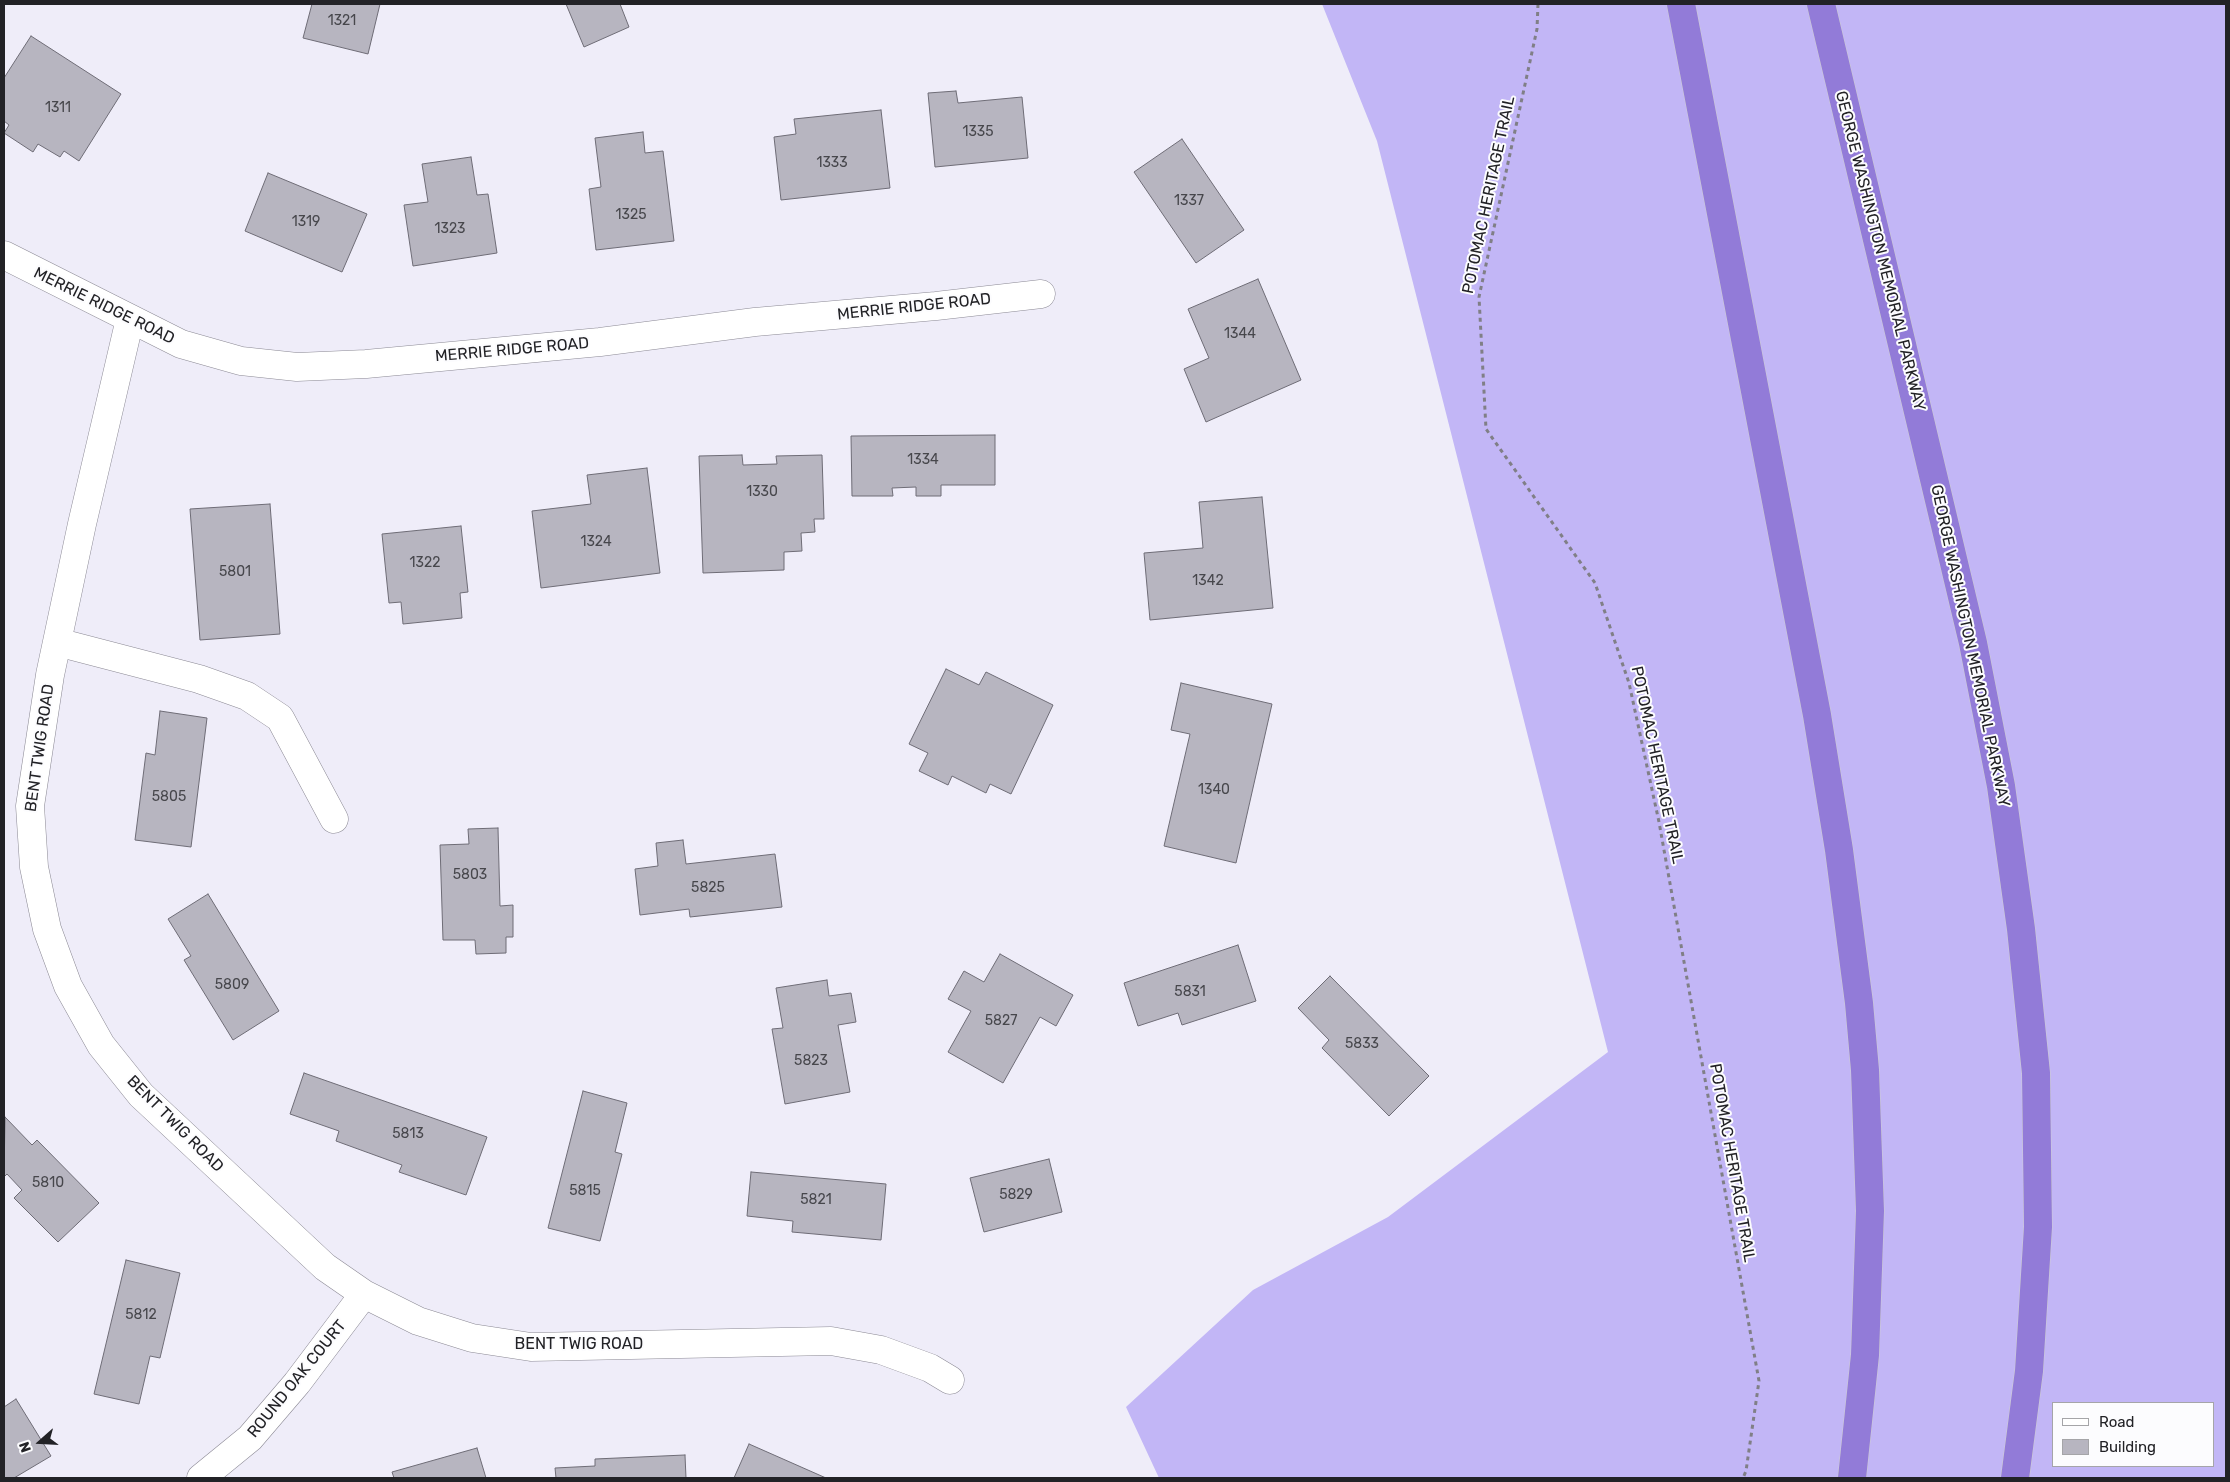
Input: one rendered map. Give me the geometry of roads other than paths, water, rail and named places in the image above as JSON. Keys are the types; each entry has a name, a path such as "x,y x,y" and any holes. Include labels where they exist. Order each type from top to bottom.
{"highway":[{"path":"1681,4 1818,725 1839,850 1859,1003 1867,1107 1870,1220 1865,1355 1852,1478"},
{"name":"GEORGE WASHINGTON MEMORIAL PARKWAY","path":"1820,4 1973,643 2001,786 2021,929 2036,1072 2038,1227 2029,1371 2015,1478"}],"street":[{"name":"MERRIE RIDGE ROAD","path":"4,256 181,344 241,361 297,367 366,364 590,343 755,322 936,306 1041,294"},
{"name":"BENT TWIG ROAD","path":"130,319 82,524 50,675 30,806 34,867 47,929 68,986 101,1045 141,1095 325,1266 364,1294 418,1321 472,1338 531,1347 831,1341 881,1350 930,1368 950,1380"},
{"path":"57,642 199,679 247,696 280,718 334,819"},
{"name":"ROUND OAK COURT","path":"201,1478 250,1438 297,1383 364,1294"}]}
